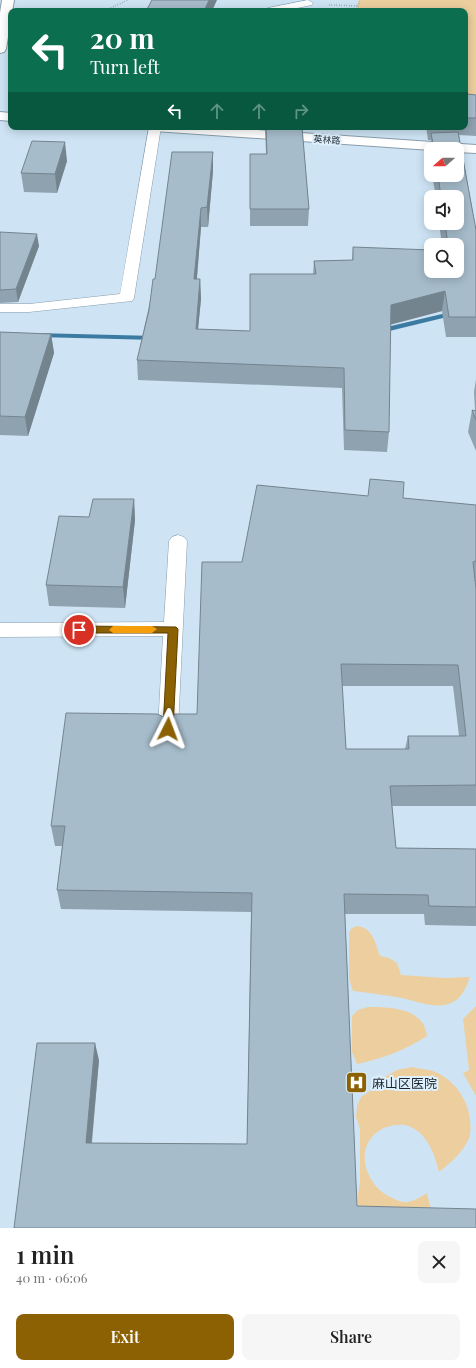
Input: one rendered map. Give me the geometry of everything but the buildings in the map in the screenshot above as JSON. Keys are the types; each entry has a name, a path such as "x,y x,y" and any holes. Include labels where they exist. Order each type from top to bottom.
{"street":[{"path":"0,49 8,0"},
{"name":"英林路","path":"198,130 476,149"}],"lane":[{"path":"283,8 308,3"},
{"path":"0,308 29,308 128,298 154,130"},
{"path":"168,729 178,541"},
{"path":"0,630 173,629"}],"path":[{"path":"111,8 128,0"}],"shaded area":[{"path":"359,0 476,0 476,102 468,101 468,8 357,8"},
{"path":"357,926 367,930 373,936 380,956 389,958 397,963 401,975 445,978 469,977 464,991 451,1003 436,1005 402,998 353,991 349,979 349,932 352,928"},
{"path":"476,1006 476,1096 463,1073 469,1070 463,1019"},
{"path":"368,1007 405,1011 420,1020 425,1027 427,1036 411,1046 357,1064 352,1052 352,1016 358,1010"},
{"path":"412,1067 431,1070 441,1075 453,1084 459,1091 469,1112 470,1133 468,1142 457,1156 439,1172 429,1145 415,1129 407,1125 396,1125 380,1130 369,1142 365,1156 365,1165 373,1182 385,1194 402,1202 415,1200 427,1193 430,1206 439,1217 362,1212 358,1204 360,1183 360,1129 356,1117 357,1106 361,1097 373,1089 383,1078 397,1070"}],"waterway":[{"path":"377,332 476,308"},
{"path":"38,335 156,338"}],"slow traffic":[{"path":"113,630 152,629"}],"place":[{"name":"麻山区医院","path":"357,1082"}],"route":[{"path":"79,630 173,629 168,729"}]}
